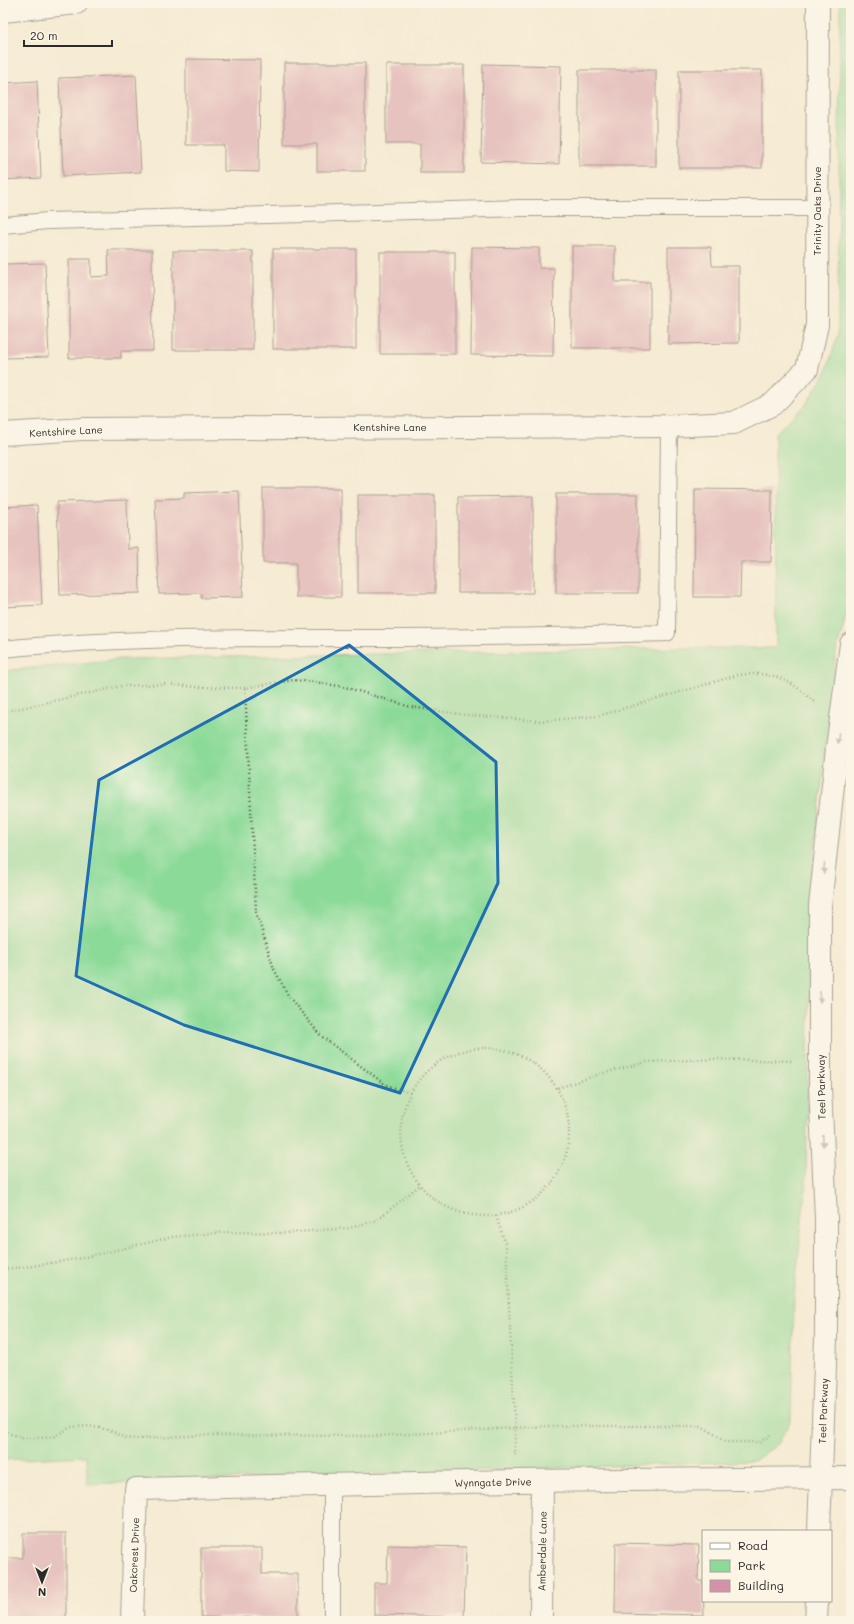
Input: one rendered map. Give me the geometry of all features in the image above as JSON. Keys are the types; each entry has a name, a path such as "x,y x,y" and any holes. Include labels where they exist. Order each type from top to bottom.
{"street":[{"path":"3,11 76,3"},
{"name":"Trinity Oaks Drive","path":"773,404 807,370 817,325 818,3"},
{"name":"Kentshire Lane","path":"3,434 83,429 669,426 734,423 773,404"},
{"name":"Teel Parkway","path":"819,1530 826,1338 826,1218 820,1086 820,906 843,772 851,644"},
{"name":"Wynngate Drive","path":"136,1489 542,1481 851,1478"},
{"name":"Amberdale Lane","path":"541,1621 542,1481"},
{"name":"Oakcrest Drive","path":"132,1621 136,1489"},
{"path":"816,1621 817,1602"}],"lane":[{"path":"3,225 48,221 520,208 817,208"},
{"path":"3,649 48,644 224,638 487,638 667,633 669,426"},
{"path":"332,1485 332,1621"}],"path":[{"path":"3,712 122,686 166,684 196,687 245,688 293,680 314,682 364,692 411,707 466,716 541,721 598,716 738,675 755,673 778,677 803,691 818,706"},
{"path":"245,688 256,912 274,969 288,997 321,1036 386,1085 410,1093"},
{"path":"490,1048 509,1051 527,1059 543,1070 558,1088 569,1120 570,1139 566,1158 558,1176 546,1191 532,1203 515,1212 496,1216 477,1216 459,1213 442,1205 428,1194 416,1181 407,1164 402,1147 400,1129 403,1111 410,1093 421,1077 435,1064 459,1052 471,1049 490,1048"},
{"path":"558,1088 597,1075 647,1062 715,1059 799,1062"},
{"path":"3,1269 82,1258 172,1237 227,1232 286,1233 350,1228 377,1220 420,1185"},
{"path":"496,1216 506,1246 515,1455"},
{"path":"3,1431 22,1438 38,1438 53,1437 71,1427 91,1426 112,1431 125,1438 137,1439 201,1435 376,1436 550,1426 701,1426 725,1442 760,1442 770,1435"}],"highlighted area":[{"path":"349,645 496,762 498,883 400,1093 184,1025 76,976 99,780"}],"green space":[{"path":"840,3 851,3 851,597 836,652 811,886 806,1183 794,1298 791,1419 778,1444 754,1461 87,1484 87,1456 3,1460 3,671 121,659 684,648 776,648 775,433 805,406 826,372 838,334"}],"building":[{"path":"186,59 260,60 259,172 224,171 224,145 186,145"},
{"path":"284,63 365,63 365,171 317,171 317,144 284,144"},
{"path":"483,64 561,66 559,164 481,162"},
{"path":"386,65 464,65 464,173 420,173 420,144 386,144"},
{"path":"579,70 656,70 656,166 579,166"},
{"path":"679,70 762,70 762,168 679,168"},
{"path":"136,75 141,172 63,176 59,78"},
{"path":"37,81 41,178 3,180 3,83"},
{"path":"572,246 615,246 615,282 650,282 650,348 572,348"},
{"path":"472,247 539,248 539,268 554,268 553,356 471,355"},
{"path":"668,247 711,247 712,266 739,266 739,343 668,344"},
{"path":"273,249 356,249 356,349 273,349"},
{"path":"108,250 152,250 153,351 121,351 121,358 69,358 69,259 91,259 91,277 109,276"},
{"path":"173,251 253,251 253,350 173,350"},
{"path":"380,252 455,252 455,354 380,354"},
{"path":"45,263 49,357 3,358 3,264"},
{"path":"263,488 341,488 341,597 296,597 296,563 263,563"},
{"path":"695,489 772,490 771,562 741,562 740,597 694,597"},
{"path":"239,491 243,597 201,598 201,593 159,594 155,499 184,498 184,493"},
{"path":"556,494 638,494 638,593 556,593"},
{"path":"358,495 435,495 435,593 358,593"},
{"path":"533,496 533,593 458,593 458,497"},
{"path":"127,500 128,549 139,548 140,593 60,595 57,502"},
{"path":"37,505 42,605 3,607 3,507"},
{"path":"23,1533 66,1533 66,1621 3,1621 3,1558 23,1558"},
{"path":"616,1543 699,1545 698,1581 702,1581 702,1602 704,1602 704,1615 615,1613"},
{"path":"388,1545 466,1547 464,1617 374,1615 374,1583 387,1583"},
{"path":"201,1548 262,1548 262,1574 298,1574 298,1618 201,1617"}]}
